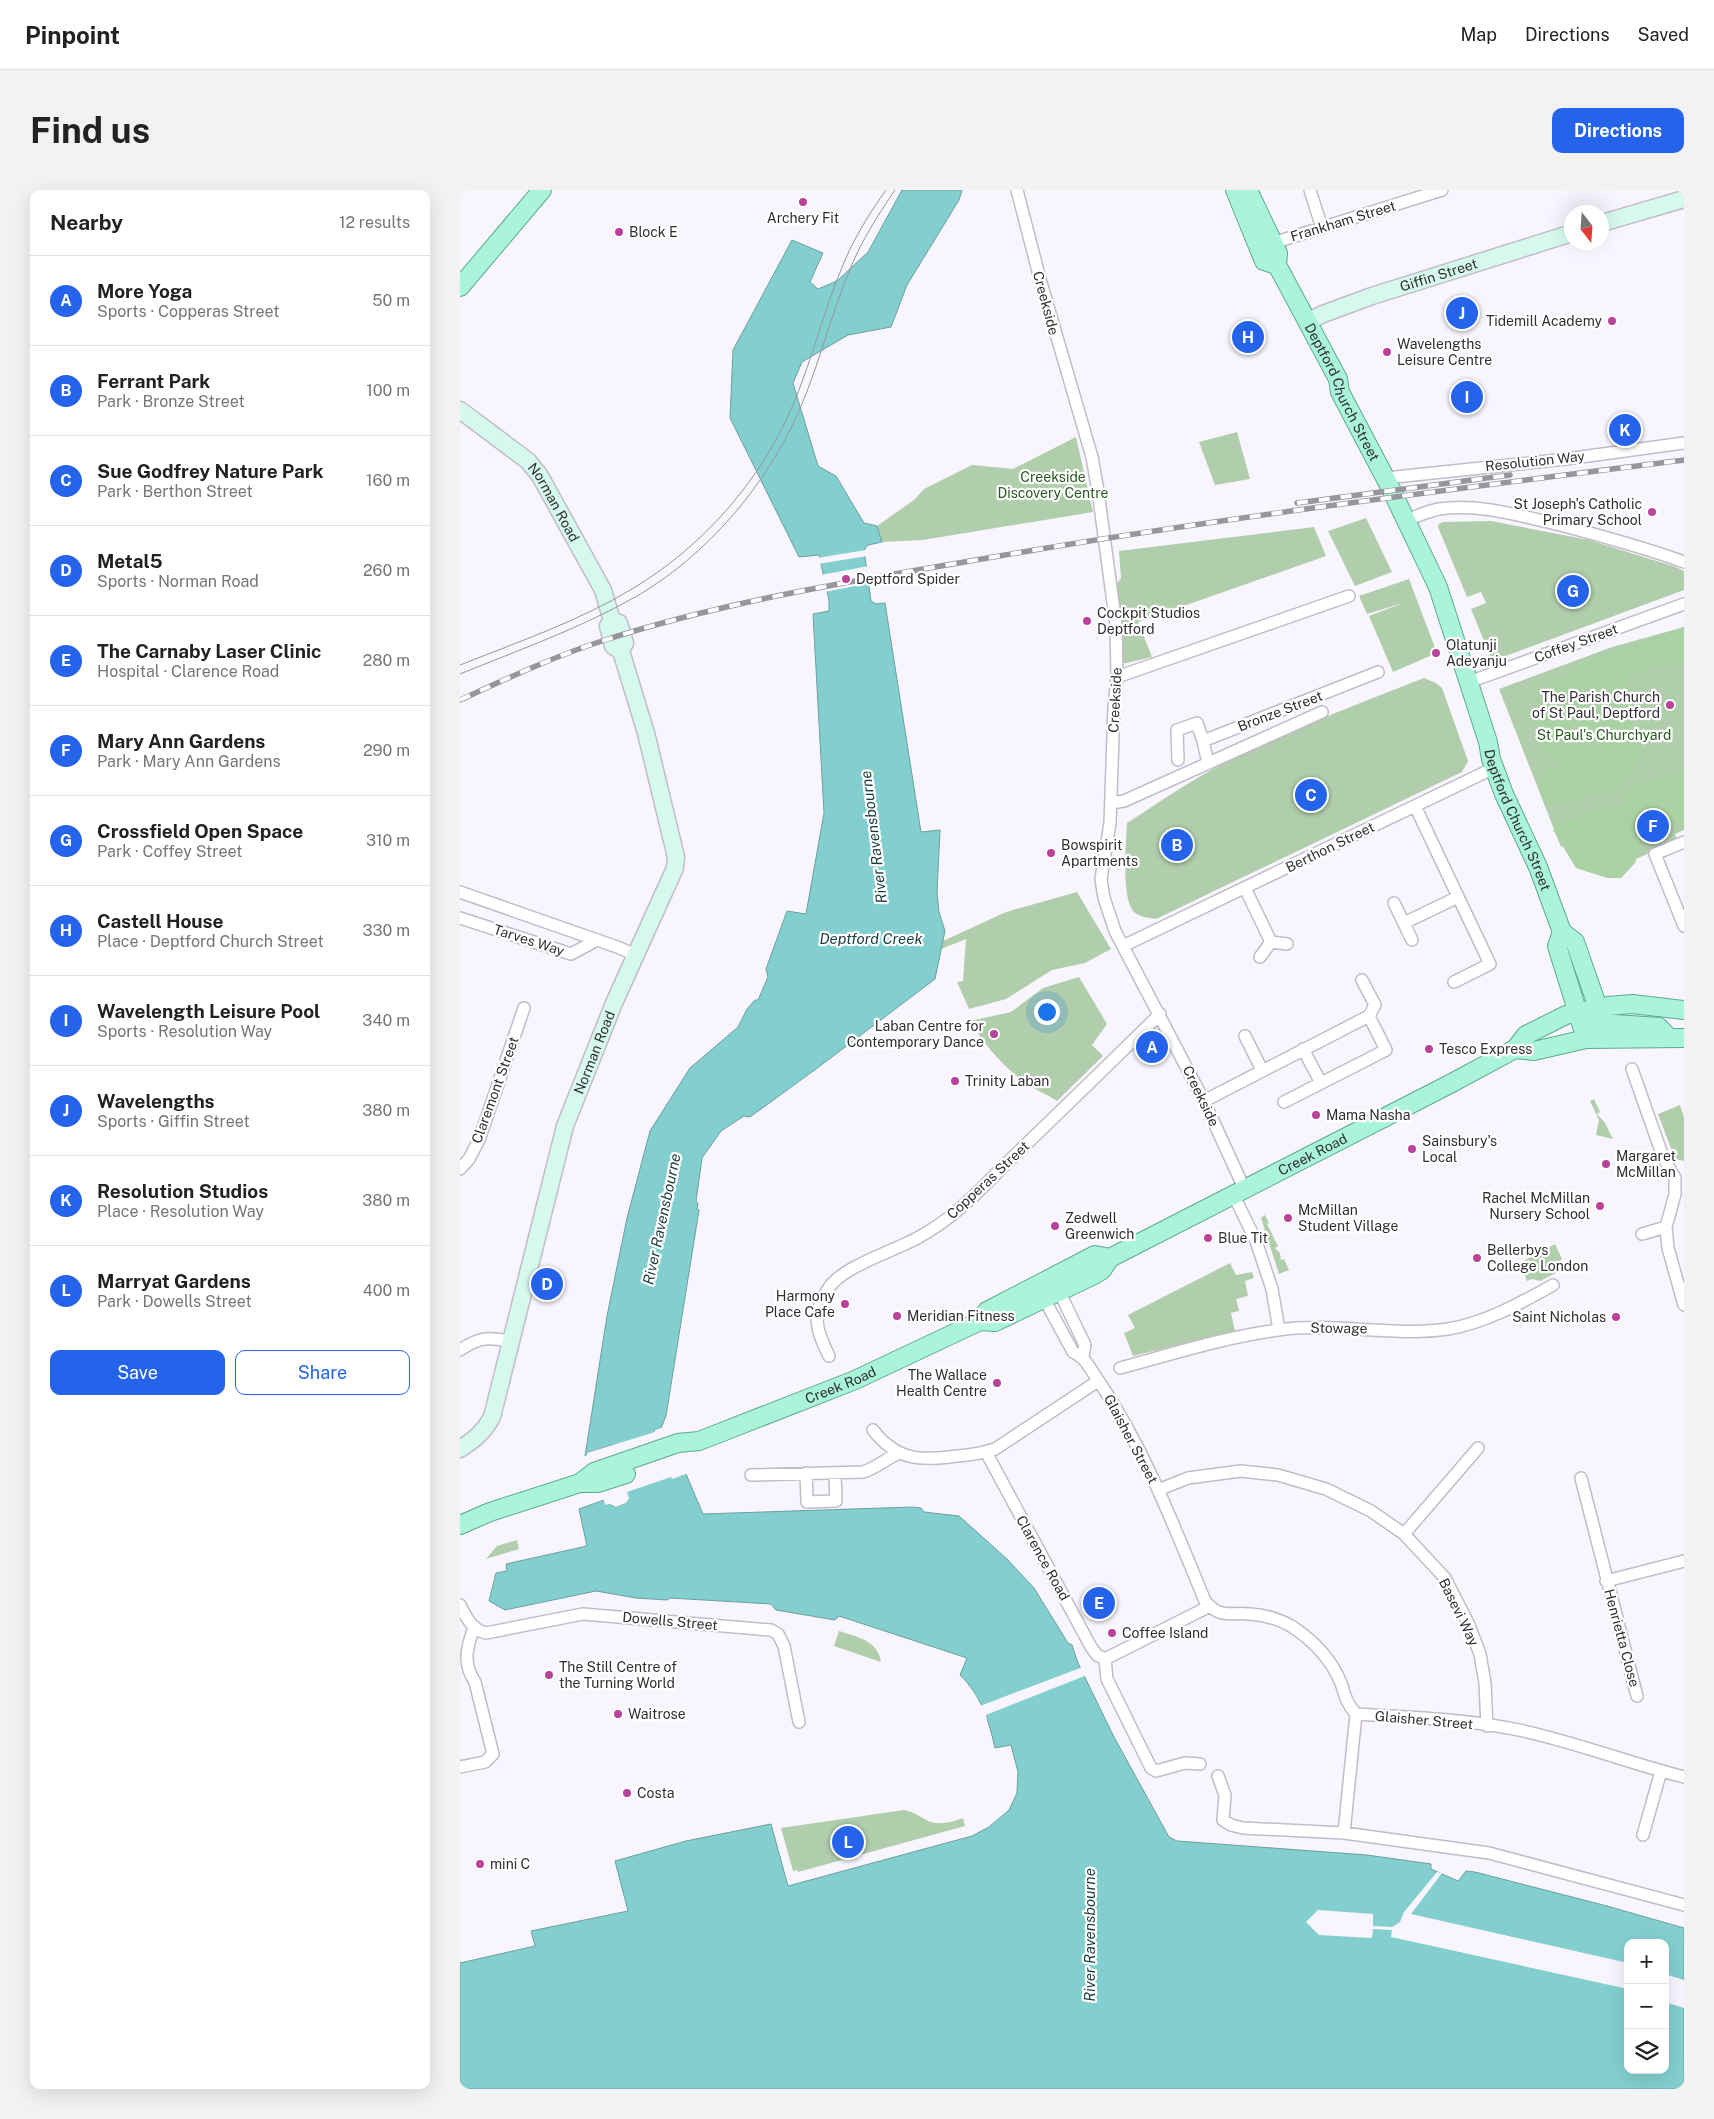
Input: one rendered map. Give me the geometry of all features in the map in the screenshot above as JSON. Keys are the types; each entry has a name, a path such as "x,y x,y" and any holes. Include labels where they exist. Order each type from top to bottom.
{"main road":[{"path":"460,288 542,190"},
{"name":"Deptford Church Street","path":"1235,190 1264,261 1277,265"},
{"name":"Deptford Church Street","path":"1248,190 1278,253 1277,265 1338,379 1340,392 1386,478 1438,587 1488,742 1494,768 1538,867 1562,932 1575,942 1577,946 1596,1021"},
{"path":"1609,222 1681,196"},
{"name":"Giffin Street","path":"1308,322 1323,314 1372,296 1564,236"},
{"name":"Norman Road","path":"460,410 528,461 540,476 603,590 612,621 619,623 625,643 621,651 646,733 676,857 676,868 635,956 583,1077 565,1126 492,1417 485,1430 460,1449"},
{"name":"Deptford Church Street","path":"1562,932 1557,946 1579,1012"},
{"path":"1577,946 1589,953 1606,997 1619,1005"},
{"name":"Creek Road","path":"1515,1049 1534,1051 1596,1021 1619,1005 1642,1004 1684,1010"},
{"path":"1579,1012 1589,1020 1659,1027 1677,1038"},
{"name":"Creek Road","path":"460,1525 490,1512 596,1478 680,1448 855,1380 980,1321 987,1311 1048,1289 1095,1255 1110,1258 1515,1049 1526,1036 1548,1023 1579,1012"}],"street":[{"name":"Creekside","path":"1017,190 1053,329 1092,457 1116,625 1117,676 1114,707 1111,803 1108,849 1101,879 1108,913 1123,946 1204,1101 1239,1191 1272,1289 1279,1330"},
{"path":"1310,190 1322,228"},
{"name":"Frankham Street","path":"1273,244 1442,190"},
{"name":"Resolution Way","path":"1386,478 1566,459 1684,443"},
{"path":"1407,520 1447,509 1475,509 1516,514 1612,538 1684,562"},
{"path":"1117,676 1349,596"},
{"name":"Coffey Street","path":"1469,682 1684,604"},
{"name":"Bronze Street","path":"1203,741 1378,672"},
{"name":"Bronze Street","path":"1111,803 1124,801 1322,712"},
{"path":"1178,760 1176,730 1198,724 1208,763"},
{"name":"Berthon Street","path":"1123,946 1494,768"},
{"path":"1415,806 1490,964 1454,982"},
{"path":"1684,842 1655,854 1684,926"},
{"path":"1244,888 1271,942"},
{"name":"Tarves Way","path":"460,892 596,940 635,956"},
{"path":"1404,923 1458,897"},
{"path":"1394,903 1412,940"},
{"name":"Tarves Way","path":"460,918 570,954 596,940"},
{"path":"1271,942 1287,944"},
{"path":"1260,957 1271,942"},
{"path":"1204,1101 1369,1016 1375,1005 1362,980"},
{"name":"Claremont Street","path":"460,1169 469,1159 479,1140 524,1008"},
{"name":"Copperas Street","path":"830,1356 820,1336 816,1321 820,1304 832,1283 846,1272 918,1238 958,1212 1160,1014"},
{"path":"1284,1102 1386,1050 1369,1016"},
{"path":"1245,1036 1262,1070"},
{"path":"1303,1049 1321,1083"},
{"path":"1632,1069 1663,1157 1679,1176 1666,1227 1668,1248 1684,1305"},
{"path":"1642,1234 1666,1227"},
{"name":"Stowage","path":"1120,1368 1230,1339 1279,1330 1330,1326 1411,1331 1449,1328 1482,1320 1553,1285"},
{"name":"Glaisher Street","path":"1048,1289 1085,1345 1083,1356"},
{"name":"Glaisher Street","path":"1048,1289 1073,1352 1083,1356 1116,1407 1158,1490 1205,1601 1217,1612 1225,1614 1250,1614 1274,1619 1289,1625 1304,1635 1326,1656 1338,1677 1348,1705 1356,1714 1435,1718 1551,1738 1684,1778"},
{"path":"460,1350 482,1338 510,1342"},
{"path":"873,1430 887,1446 910,1457 932,1460 986,1452 995,1449 1098,1381"},
{"path":"1404,1534 1478,1448"},
{"name":"Clarence Road","path":"986,1452 1091,1647 1097,1655 1105,1659"},
{"path":"751,1475 863,1472 874,1469 886,1459 900,1453"},
{"name":"Basevi Way","path":"1158,1490 1188,1478 1241,1471 1278,1475 1326,1489 1371,1511 1404,1534 1445,1578 1469,1625 1480,1654 1487,1726"},
{"path":"806,1473 807,1502 836,1501 835,1473"},
{"name":"Henrietta Close","path":"1581,1478 1637,1696"},
{"name":"Henrietta Close","path":"1606,1581 1684,1561"},
{"path":"460,1605 474,1627 466,1645 467,1661 470,1675 475,1682 492,1751 491,1757 485,1762 460,1767"},
{"path":"1200,1764 1186,1762 1156,1771 1151,1768 1107,1679 1105,1659 1210,1606"},
{"name":"Dowells Street","path":"474,1627 486,1633 583,1614 771,1630 778,1634 784,1646 799,1722"},
{"path":"1344,1833 1356,1714"},
{"path":"1643,1834 1661,1772"},
{"path":"1218,1776 1225,1795 1223,1820 1231,1825 1243,1828 1344,1833 1489,1853 1684,1905"}],"green space":[{"path":"1237,432 1250,479 1215,485 1199,442"},
{"name":"Creekside Discovery Centre","path":"1076,437 1093,512 923,540 882,542 877,526 914,500 924,489 972,465 1013,469"},
{"path":"1366,518 1392,572 1355,586 1328,531"},
{"path":"1491,521 1589,540 1676,567 1684,571 1684,590 1492,661 1471,609 1486,603 1481,592 1467,597 1438,527 1443,522"},
{"path":"1314,527 1326,556 1138,622 1152,657 1122,664 1122,626 1115,586 1121,578 1119,551"},
{"path":"1409,579 1437,653 1393,672 1369,616 1403,603 1367,614 1359,596"},
{"name":"St Paul's Churchyard","path":"1684,627 1684,830 1675,834 1677,841 1636,859 1620,823 1561,847 1499,689 1612,647"},
{"path":"1684,627 1684,662 1660,664 1637,672 1628,685 1621,702 1626,720 1633,726 1642,753 1625,780 1610,791 1546,807 1539,784 1540,777 1552,768 1560,765 1545,752 1539,735 1541,710 1549,686 1588,660"},
{"path":"1424,678 1442,688 1468,761 1462,772 1156,919 1134,912 1127,895 1126,883 1127,823 1202,775 1252,749 1325,717"},
{"path":"1684,772 1684,820 1664,826 1642,841 1635,863 1621,878 1607,878 1576,868 1553,830 1565,822 1627,803 1626,791 1633,787"},
{"path":"1077,892 1111,949 1085,963 1052,970 1006,999 969,1009 957,982 963,981 966,939 941,949 943,941 1006,912"},
{"path":"1079,977 1107,1024 1092,1045 1103,1056 1057,1101 1029,1085 1012,1072 989,1048 970,1021 1011,1012 1043,988"},
{"path":"1594,1099 1600,1112 1597,1114 1605,1123 1613,1139 1596,1135 1599,1120 1590,1101"},
{"path":"1680,1105 1684,1117 1684,1161 1675,1159 1658,1114"},
{"path":"1265,1215 1269,1223 1267,1224 1278,1246 1275,1248 1280,1253 1281,1260 1284,1259 1289,1270 1279,1274 1261,1218"},
{"path":"1555,1244 1562,1259 1552,1265 1556,1273 1540,1281 1532,1279 1527,1281 1520,1263"},
{"path":"1230,1263 1236,1275 1252,1272 1254,1278 1245,1281 1248,1296 1236,1299 1239,1311 1231,1313 1235,1331 1133,1356 1124,1333 1135,1328 1128,1315"},
{"path":"517,1540 519,1549 486,1559 497,1546"},
{"path":"839,1631 866,1640 876,1649 881,1662 834,1646"},
{"path":"904,1810 935,1823 947,1823 963,1818 965,1826 798,1872 797,1870 793,1871 781,1828"}],"water":[{"path":"902,190 962,190 959,200 907,285 891,327 848,335 802,362 793,383 818,466 836,476 864,523 877,526 882,542 868,545 864,550 871,601 876,604 885,603 921,832 940,830 937,892 939,912 945,931 935,979 750,1117 744,1116 721,1131 702,1158 696,1201 698,1204 697,1209 699,1210 666,1416 661,1428 655,1430 672,1478 686,1474 703,1514 912,1507 921,1508 924,1512 959,1516 1007,1559 1034,1588 1068,1643 1072,1645 1078,1663 1113,1735 1169,1837 1177,1841 1367,1855 1431,1864 1431,1869 1458,1881 1466,1871 1475,1872 1684,1928 1684,2089 460,2089 460,1963 535,1946 531,1931 628,1911 615,1861 686,1841 771,1824 788,1886 972,1836 989,1827 1009,1810 1017,1793 1018,1772 1011,1745 995,1748 990,1728 979,1700 960,1675 967,1658 839,1616 835,1620 776,1610 771,1604 670,1598 667,1600 636,1598 596,1591 505,1610 489,1601 496,1573 507,1571 506,1564 587,1546 579,1509 604,1500 605,1505 609,1504 616,1507 626,1503 628,1498 611,1445 588,1453 585,1456 607,1316 627,1218 650,1131 690,1068 738,1027 747,1009 755,1000 758,1000 768,977 766,969 787,911 806,914 824,813 813,614 829,611 829,600 819,555 799,557 730,418 733,350 792,240 823,253 810,282 818,289 837,281 868,252"}],"pier":[{"path":"866,550 867,556 818,564 817,558"},
{"name":"Deptford Spider","path":"869,566 871,583 824,592 821,575"},
{"path":"664,1427 658,1431 673,1476 686,1471 689,1473 627,1492 629,1498 626,1503 616,1507 610,1504 605,1505 603,1498 607,1502 610,1501 616,1504 624,1501 626,1498 609,1448 589,1457 587,1453 655,1432 655,1430"},
{"path":"1083,1667 1087,1675 986,1715 993,1750 988,1727 980,1706"},
{"path":"1437,1872 1442,1873 1411,1914 1624,1962 1624,1988 1391,1937 1392,1930 1373,1929 1372,1938 1319,1935 1306,1922 1318,1910 1373,1914 1373,1926 1392,1927 1400,1922 1404,1912"},
{"path":"1669,1975 1684,1980 1684,2008 1669,2003"}],"tram line":[{"path":"460,665 570,621 612,601 658,572 682,553 705,533 726,510 746,486 779,435 799,390 829,301 847,255 862,226 886,190"},
{"path":"460,674 572,628 637,596 687,560 732,516 770,466 785,439 806,394 843,286 855,258 882,209 895,190"}],"railway":[{"path":"460,700 586,646 702,613 800,591 999,556 1170,529 1341,504 1684,460"},
{"path":"1297,503 1510,475"}],"place":[{"name":"Archery Fit","path":"803,202"},
{"name":"Block E","path":"619,232"},
{"name":"Wavelengths","path":"1462,313"},
{"name":"Tidemill Academy","path":"1612,321"},
{"name":"Castell House","path":"1248,337"},
{"name":"Wavelengths Leisure Centre","path":"1387,352"},
{"name":"Wavelength Leisure Pool","path":"1467,397"},
{"name":"Resolution Studios","path":"1625,430"},
{"name":"St Joseph's Catholic Primary School","path":"1652,512"},
{"name":"Deptford Spider","path":"846,579"},
{"name":"Crossfield Open Space","path":"1573,591"},
{"name":"Cockpit Studios Deptford","path":"1087,621"},
{"name":"Olatunji Adeyanju","path":"1436,653"},
{"name":"The Parish Church of St Paul, Deptford","path":"1670,705"},
{"name":"Sue Godfrey Nature Park","path":"1311,795"},
{"name":"Mary Ann Gardens","path":"1653,826"},
{"name":"Ferrant Park","path":"1177,845"},
{"name":"Bowspirit Apartments","path":"1051,853"},
{"name":"Laban Centre for Contemporary Dance","path":"994,1034"},
{"name":"More Yoga","path":"1152,1047"},
{"name":"Tesco Express","path":"1429,1049"},
{"name":"Trinity Laban","path":"955,1081"},
{"name":"Mama Nasha","path":"1316,1115"},
{"name":"Sainsbury's Local","path":"1412,1149"},
{"name":"Margaret McMillan","path":"1606,1164"},
{"name":"Rachel McMillan Nursery School","path":"1600,1206"},
{"name":"McMillan Student Village","path":"1288,1218"},
{"name":"Zedwell Greenwich","path":"1055,1226"},
{"name":"Blue Tit","path":"1208,1238"},
{"name":"Bellerbys College London","path":"1477,1258"},
{"name":"Metal5","path":"547,1284"},
{"name":"Harmony Place Cafe","path":"845,1304"},
{"name":"Meridian Fitness","path":"897,1316"},
{"name":"Saint Nicholas","path":"1616,1317"},
{"name":"The Wallace Health Centre","path":"997,1383"},
{"name":"The Carnaby Laser Clinic","path":"1099,1603"},
{"name":"Coffee Island","path":"1112,1633"},
{"name":"The Still Centre of the Turning World","path":"549,1675"},
{"name":"Waitrose","path":"618,1714"},
{"name":"Costa","path":"627,1793"},
{"name":"Marryat Gardens","path":"848,1842"},
{"name":"mini C","path":"480,1864"}],"water label":[{"name":"River Ravensbourne","path":"874,837"},
{"name":"Deptford Creek","path":"871,939"},
{"name":"River Ravensbourne","path":"662,1219"},
{"name":"River Ravensbourne","path":"1090,1935"}]}
